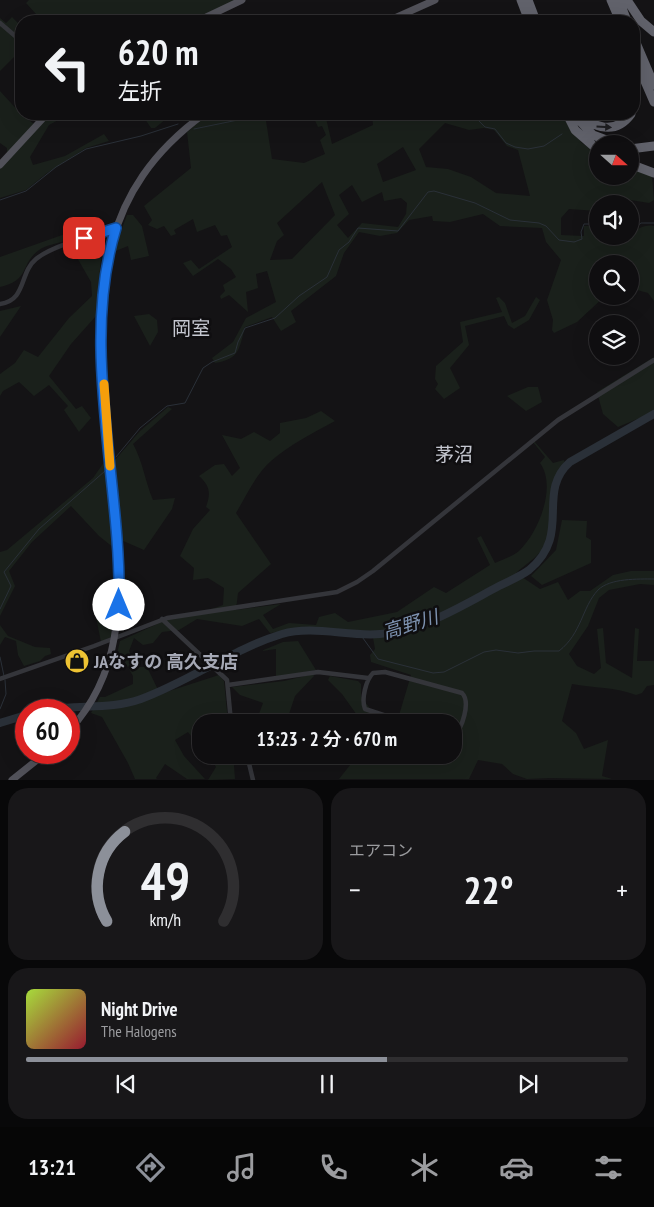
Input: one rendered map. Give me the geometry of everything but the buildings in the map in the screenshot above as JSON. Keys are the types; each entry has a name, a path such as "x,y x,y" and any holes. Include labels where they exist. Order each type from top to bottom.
{"highway":[{"path":"520,0 526,15"},
{"path":"528,0 534,15"},
{"path":"606,0 612,15"},
{"path":"611,0 617,15"},
{"path":"619,0 625,15"},
{"path":"627,0 637,15"},
{"path":"640,20 654,32"},
{"path":"640,52 654,85"},
{"path":"640,70 654,102"},
{"path":"573,120 579,135 589,143"},
{"path":"575,120 589,136"},
{"path":"576,120 593,135"},
{"path":"583,120 603,128 618,125 624,120"},
{"path":"639,144 654,142"},
{"path":"639,148 654,146"},
{"path":"639,167 654,173"}],"main road":[{"path":"211,15 242,0"},
{"path":"401,15 435,0"},
{"path":"0,165 41,120"},
{"path":"80,718 92,701 106,669 116,638 119,578 101,338 104,272 116,228 128,200 156,158 184,128 195,120"},
{"path":"12,780 32,764"}],"street":[{"path":"0,23 15,36"},
{"path":"0,304 13,300 18,295 28,270 38,258 53,250 116,228"},
{"path":"0,679 116,638 162,619 337,592 358,582 563,416 654,360"},
{"path":"162,619 223,675 228,685 230,714"},
{"path":"228,685 318,672 368,678"},
{"path":"380,714 365,709 364,699 368,678 373,673 385,672 462,694 466,704 462,719"},
{"path":"249,764 253,780"}],"shaded area":[{"path":"29,0 236,0 205,15 36,15 26,3"},
{"path":"12,17 15,20 15,56 0,71 0,18 6,23"},
{"path":"0,91 15,107 15,120 29,120 34,124 7,154 7,148 0,143"},
{"path":"45,120 58,120 49,125 30,157 33,165 65,156 104,134 109,141 86,148 47,173 26,190 0,198 0,166"},
{"path":"146,120 165,120 155,128 151,128"},
{"path":"200,120 267,120 272,159 304,163 325,154 320,140 326,135 322,126 318,127 315,120 326,120 332,144 373,125 373,120 565,120 582,143 589,148 589,185 639,185 639,172 652,176 654,200 649,203 639,201 639,195 589,195 589,210 569,209 561,218 561,235 584,236 584,226 589,226 589,245 639,245 639,229 644,226 654,226 654,301 648,293 639,290 639,255 589,255 589,305 595,305 577,322 554,333 552,330 553,320 547,300 561,260 546,242 542,228 500,226 483,214 450,222 433,221 432,216 409,220 397,233 380,236 359,232 344,253 336,276 291,311 296,322 281,331 272,317 245,327 234,356 215,363 212,358 233,342 246,318 276,302 267,271 256,274 258,288 246,292 248,312 229,295 221,299 220,296 225,291 223,285 236,277 231,269 218,259 193,276 183,263 191,260 199,269 232,247 227,235 221,236 215,225 197,232 193,219 174,230 176,234 171,236 164,226 157,229 148,225 152,220 144,206 191,168 187,132","holes":["445,123 469,130 484,128 494,130 507,146 518,150 530,196 496,193 471,177 448,169 426,167 419,149","403,147 416,170 383,182 377,164","322,182 335,215 292,259 270,260 277,241 284,235 277,223","352,185 362,202 382,192 384,201 401,198 407,203 406,214 398,227 362,223 348,238 337,225 349,214 339,195"]},
{"path":"127,215 133,215 142,226 149,256 131,260 128,246 113,252"},
{"path":"65,234 66,241 49,245 39,250 29,261 21,276 10,284 0,287 0,257"},
{"path":"103,236 106,238 101,258 96,316 71,344 49,376 76,409 82,406 91,418 79,432 64,410 68,406 49,385 34,396 19,382 3,391 0,396 0,374 15,363 24,350 38,357 69,318 92,296 91,282 71,247"},
{"path":"499,297 505,303 512,323 525,316 536,297 540,300 529,320 514,329 508,325 504,316 465,326 469,345 450,368 460,388 444,399 435,389 438,384 435,379 436,366 463,342 460,322 502,312 496,298"},
{"path":"21,306 0,337 0,311"},
{"path":"149,314 157,320 158,332 150,346 134,316"},
{"path":"654,357 654,412 618,427 603,414 597,392"},
{"path":"528,387 538,387 542,402 526,411 507,396"},
{"path":"168,407 172,409 133,444 153,500 175,498 172,509 144,550 121,540 115,460 140,431"},
{"path":"321,411 335,421 293,444 271,461 256,479 236,513 271,564 238,593 236,610 281,604 263,615 273,629 289,623 316,625 319,617 335,613 348,622 397,612 434,587 446,593 490,565 477,538 481,536 495,563 519,551 533,532 543,508 547,484 545,473 540,463 545,457 534,441 553,463 564,460 565,463 558,471 554,480 550,530 545,545 538,554 516,573 540,589 558,582 568,600 580,591 590,591 613,575 631,571 654,571 654,585 640,584 609,590 599,598 588,626 569,654 577,666 594,674 601,668 597,629 603,628 606,663 632,678 635,628 639,629 637,661 654,661 654,685 647,686 642,693 636,695 612,689 572,684 562,721 576,733 584,749 608,740 602,776 612,779 527,779 513,774 502,764 478,760 469,779 339,779 351,764 462,764 462,714 399,714 411,675 371,662 370,655 375,649 372,632 309,630 270,633 259,619 242,626 197,619 179,630 162,632 153,643 143,645 134,638 129,651 137,667 147,667 160,694 219,675 224,681 227,714 192,714 192,737 188,732 175,740 184,756 205,779 187,779 165,764 157,779 135,779 102,717 91,713 100,697 105,697 133,684 133,676 123,659 116,658 120,641 168,619 198,614 223,605 224,588 208,578 193,580 194,568 180,556 193,529 210,510 206,507 209,498 208,490 199,476 215,465 224,464 232,476 240,468 222,435 241,439 254,432 270,441 280,433 280,423 306,418"},
{"path":"107,458 114,548 99,536 71,506 32,542 9,571 15,586 0,616 0,552 7,550 93,478"},
{"path":"562,520 587,521 586,537 591,540 591,563 542,585 531,576 556,550"},
{"path":"114,591 111,637 101,642 96,617"},
{"path":"0,625 8,636 35,647 50,648 51,654 45,656 40,661 24,666 18,655 16,641 5,637 0,645"},
{"path":"298,641 316,670 276,677 276,649 261,651 283,642"},
{"path":"313,674 314,676 295,696 289,714 259,714 263,703 240,695 232,687 284,681"},
{"path":"330,676 358,681 361,684 361,696 374,714 356,714 342,694 328,680"},
{"path":"214,764 249,764 234,765 235,779 208,780 216,767"}],"waterway":[{"path":"194,129 238,120"},
{"path":"478,120 485,127 495,129 506,143 515,147 528,149 544,146 562,134"},
{"path":"0,200 26,191 56,167 86,149 141,136 178,124"},
{"path":"116,457 140,428 167,406 185,403 203,368 212,362 235,353 245,328 275,318 299,296 327,277 339,250 349,242 358,228 398,231 428,192 434,191 475,203 510,220 539,223 546,226 559,240 574,242 582,239 581,232 584,224 589,224"},
{"path":"639,225 654,223"},
{"name":"高野川","path":"80,707 118,705 141,699 159,692 246,648 282,634 306,631 356,634 396,632 427,623 457,609 529,570 542,556 549,542 552,528 555,487 560,474 570,462 654,414"},
{"path":"0,609 11,586 4,572 39,529 105,471"},
{"path":"360,634 378,659 433,673 444,672 484,652 496,650 518,653 559,651 573,636 588,604 603,586 617,581 654,579"},
{"path":"0,657 4,676"},
{"path":"0,709 6,694 5,680"},
{"name":"高野川","path":"0,723 15,718"}],"slow traffic":[{"path":"104,384 110,466"}],"place":[{"name":"JAなすの 高久支店","path":"77,661"}],"district":[{"name":"岡室","path":"191,328"},
{"name":"茅沼","path":"454,454"}],"route":[{"path":"84,238 116,228 104,272 101,338 118,554 119,605"}]}
